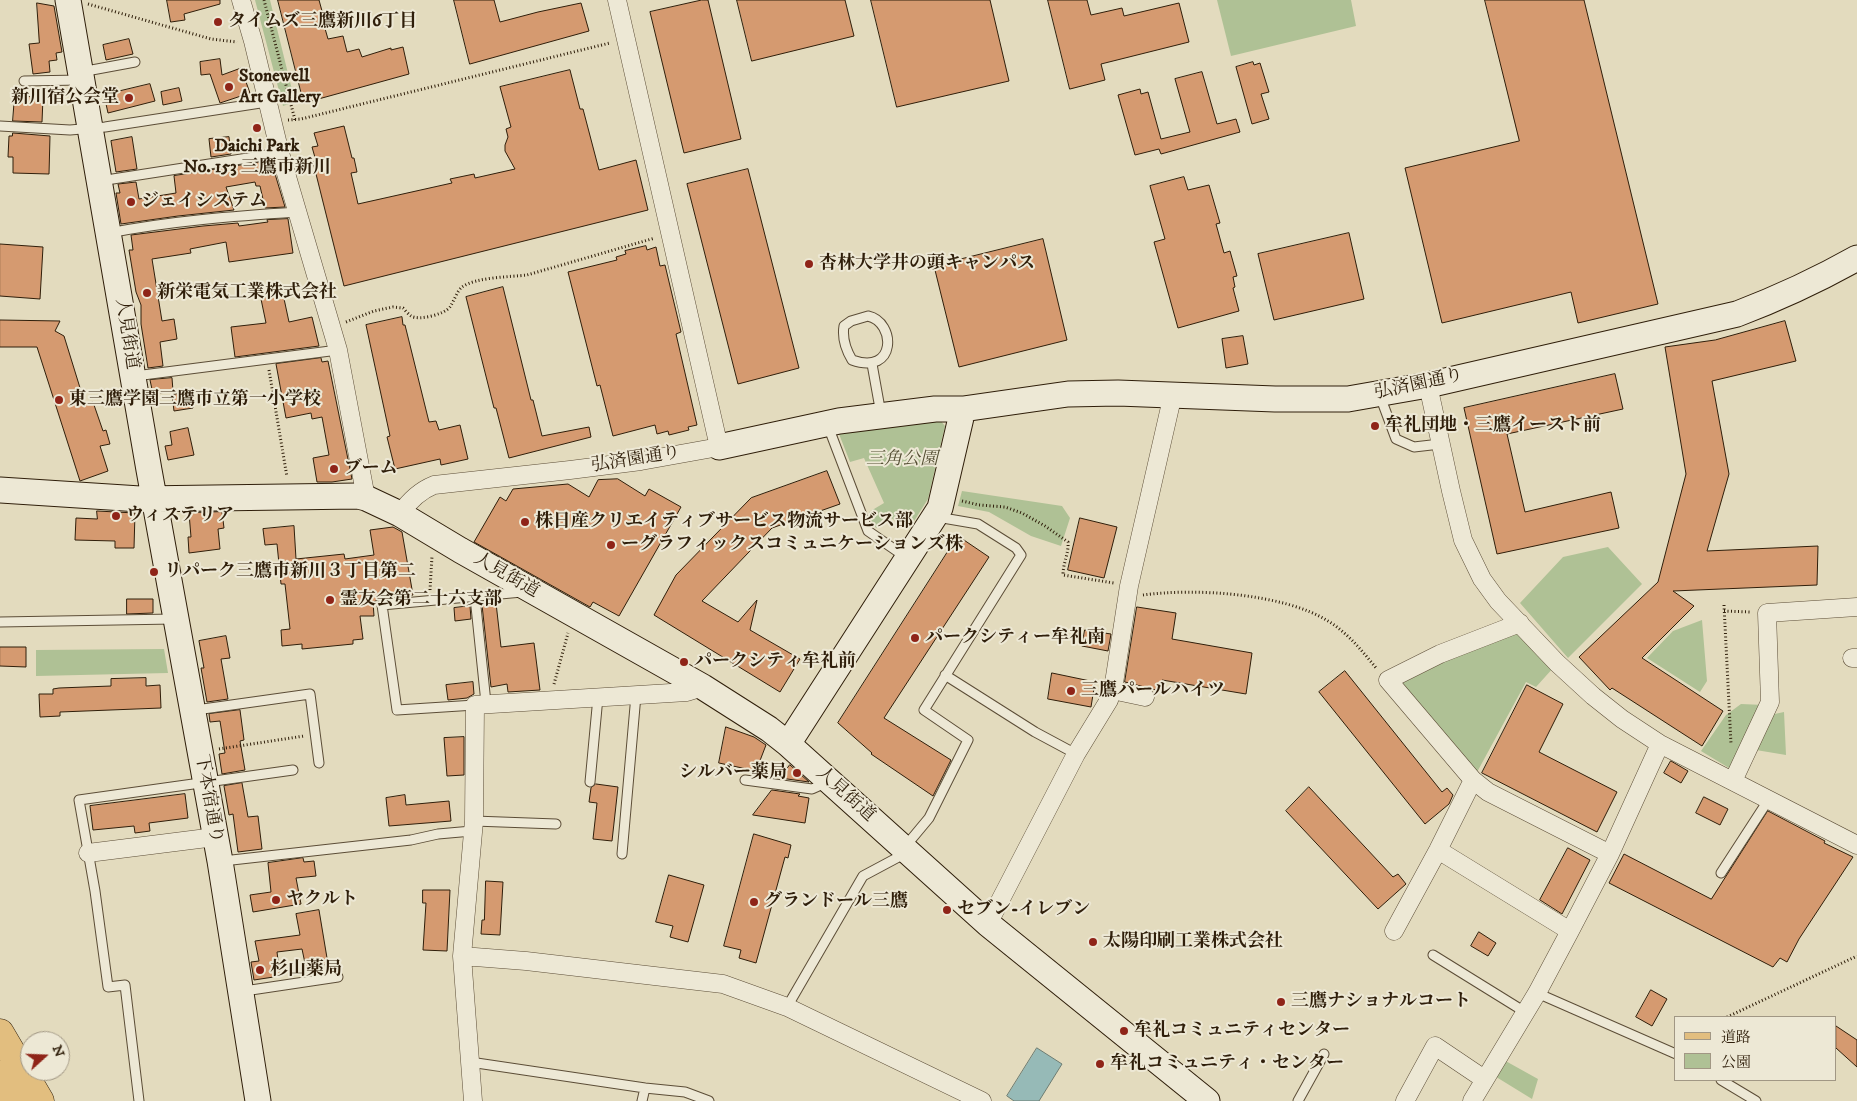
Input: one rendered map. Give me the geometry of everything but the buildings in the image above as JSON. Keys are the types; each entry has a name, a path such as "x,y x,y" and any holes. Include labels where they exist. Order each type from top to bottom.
{"main road":[{"path":"0,1033 40,1101"},
{"path":"0,1075 16,1101"}],"street":[{"path":"241,0 253,41 280,154 338,350 366,498"},
{"path":"616,0 719,447"},
{"name":"人見街道","path":"75,1 80,76 91,128 154,498 348,496 366,498 400,514 573,615 703,687 769,729 788,744 988,924 1207,1101"},
{"name":"弘済園通り","path":"400,514 417,494 434,485 606,465 719,447 839,421 935,409 963,409 1068,394 1173,394 1275,399 1348,399 1379,394 1428,385 1737,314 1787,294 1857,258"},
{"path":"1428,385 1463,540 1482,579 1498,601 1557,663 1593,696 1660,744 1857,845"},
{"path":"988,924 1076,754 1109,700 1129,592 1173,394"},
{"path":"788,744 940,508 963,409"},
{"path":"0,490 154,498"},
{"name":"下本宿通り","path":"154,498 176,619 198,710 205,783 246,991 258,1101"},
{"path":"1734,781 1770,702 1768,613 1857,607"},
{"path":"1520,623 1440,654 1388,680 1473,780 1488,792 1610,854"},
{"path":"473,1101 462,956 473,826 480,704 687,692 703,687"},
{"path":"1112,690 1144,697"},
{"path":"1472,1101 1525,1012 1570,930 1610,854 1660,744"},
{"path":"1394,931 1473,780"},
{"path":"88,853 215,837"},
{"path":"1438,850 1570,930"},
{"path":"462,956 518,960 723,984 787,1007 982,1101"},
{"path":"1405,1101 1435,1046 1484,1079"}],"lane":[{"path":"24,81 80,76 135,62"},
{"path":"0,126 70,130 267,102"},
{"path":"100,182 280,154"},
{"path":"109,233 148,225 298,212"},
{"path":"859,317 875,317 882,323 886,333 888,345 885,354 872,364 862,364 852,360 845,344 844,326 859,317"},
{"path":"133,376 338,350"},
{"path":"872,364 882,416"},
{"path":"1379,394 1396,439 1414,447 1440,444"},
{"path":"831,434 868,532 907,558"},
{"path":"787,1007 862,876 906,850 928,818 968,740 924,710 1021,555 1016,548 978,524 934,517"},
{"path":"474,597 480,704 397,710 382,605 532,591"},
{"path":"0,622 176,619"},
{"path":"945,675 1035,732 1076,754"},
{"path":"198,710 310,694 319,763"},
{"path":"622,854 636,695"},
{"path":"590,782 598,697"},
{"path":"139,1101 125,985 108,987 95,891 79,800 293,770"},
{"path":"745,780 812,789 830,781"},
{"path":"1720,873 1769,799"},
{"path":"220,861 411,840 473,826 556,824"},
{"path":"1433,955 1525,1012"},
{"path":"246,991 338,977"},
{"path":"1536,992 1674,1053"},
{"path":"1298,1101 1324,1054"},
{"path":"470,1062 645,1088 685,1092 709,1101"},
{"path":"1723,1081 1756,1101"},
{"path":"642,1101 645,1088"}],"path":[{"path":"264,0 295,120"},
{"path":"75,1 211,39 253,41"},
{"path":"272,123 301,120 625,39"},
{"path":"339,324 374,311 392,307 403,308 411,316 421,319 449,309 461,287 495,277 505,278 526,275 662,236"},
{"path":"268,360 290,498"},
{"path":"955,499 979,505 1005,507 1022,513 1068,542 1069,548 1063,564 1063,575 1144,595 1199,593 1265,599 1298,606 1328,620 1352,639 1388,680"},
{"path":"430,601 433,534"},
{"path":"1724,605 1734,781"},
{"path":"1724,611 1768,613"},
{"path":"550,699 573,615"},
{"path":"211,750 315,734"},
{"path":"1729,1016 1857,956"}],"green space":[{"path":"255,0 270,0 295,102 283,106"},
{"path":"1217,0 1351,0 1356,26 1231,56"},
{"name":"三角公園","path":"940,420 945,426 928,499 909,529 886,515 877,528 873,526 869,512 884,503 864,458 850,462 839,434"},
{"path":"962,491 1062,506 1070,518 1061,546 1031,536 989,512 958,506"},
{"path":"1608,547 1642,584 1568,658 1520,603 1563,557"},
{"path":"1702,620 1707,681 1700,692 1647,658 1673,631"},
{"path":"1517,631 1554,667 1536,687 1526,682 1476,774 1395,680"},
{"path":"164,649 168,673 36,676 36,650"},
{"path":"1741,704 1764,705 1729,768 1701,751 1726,715"},
{"path":"1784,712 1786,755 1756,750 1770,715"},
{"path":"1502,1059 1538,1079 1532,1099 1493,1075"}],"water":[{"path":"1037,1048 1062,1064 1039,1101 1014,1101 1007,1096"}],"place":[{"name":"タイムズ三鷹新川6丁目","path":"218,22"},
{"name":"Stonewell Art Gallery","path":"229,87"},
{"name":"新川宿公会堂","path":"129,98"},
{"name":"Daichi Park No. 153 三鷹市新川","path":"257,128"},
{"name":"ジェイシステム","path":"131,202"},
{"name":"杏林大学井の頭キャンパス","path":"809,264"},
{"name":"新栄電気工業株式会社","path":"147,293"},
{"name":"東三鷹学園三鷹市立第一小学校","path":"59,400"},
{"name":"牟礼団地・三鷹イースト前","path":"1375,426"},
{"name":"ブーム","path":"334,469"},
{"name":"ウィステリア","path":"116,516"},
{"name":"株日産クリエイティブサービス物流サービス部","path":"525,522"},
{"name":"ーグラフィックスコミュニケーションズ株","path":"611,545"},
{"name":"リパーク三鷹市新川３丁目第二","path":"154,572"},
{"name":"霊友会第二十六支部","path":"330,600"},
{"name":"パークシティー牟礼南","path":"915,638"},
{"name":"パークシティ牟礼前","path":"684,662"},
{"name":"三鷹パールハイツ","path":"1071,691"},
{"name":"シルバー薬局","path":"797,773"},
{"name":"ヤクルト","path":"276,900"},
{"name":"グランドール三鷹","path":"754,902"},
{"name":"セブン-イレブン","path":"947,910"},
{"name":"太陽印刷工業株式会社","path":"1093,942"},
{"name":"杉山薬局","path":"260,970"},
{"name":"三鷹ナショナルコート","path":"1281,1002"},
{"name":"牟礼コミュニティセンター","path":"1124,1031"},
{"name":"牟礼コミュニティ・センター","path":"1100,1064"}]}
